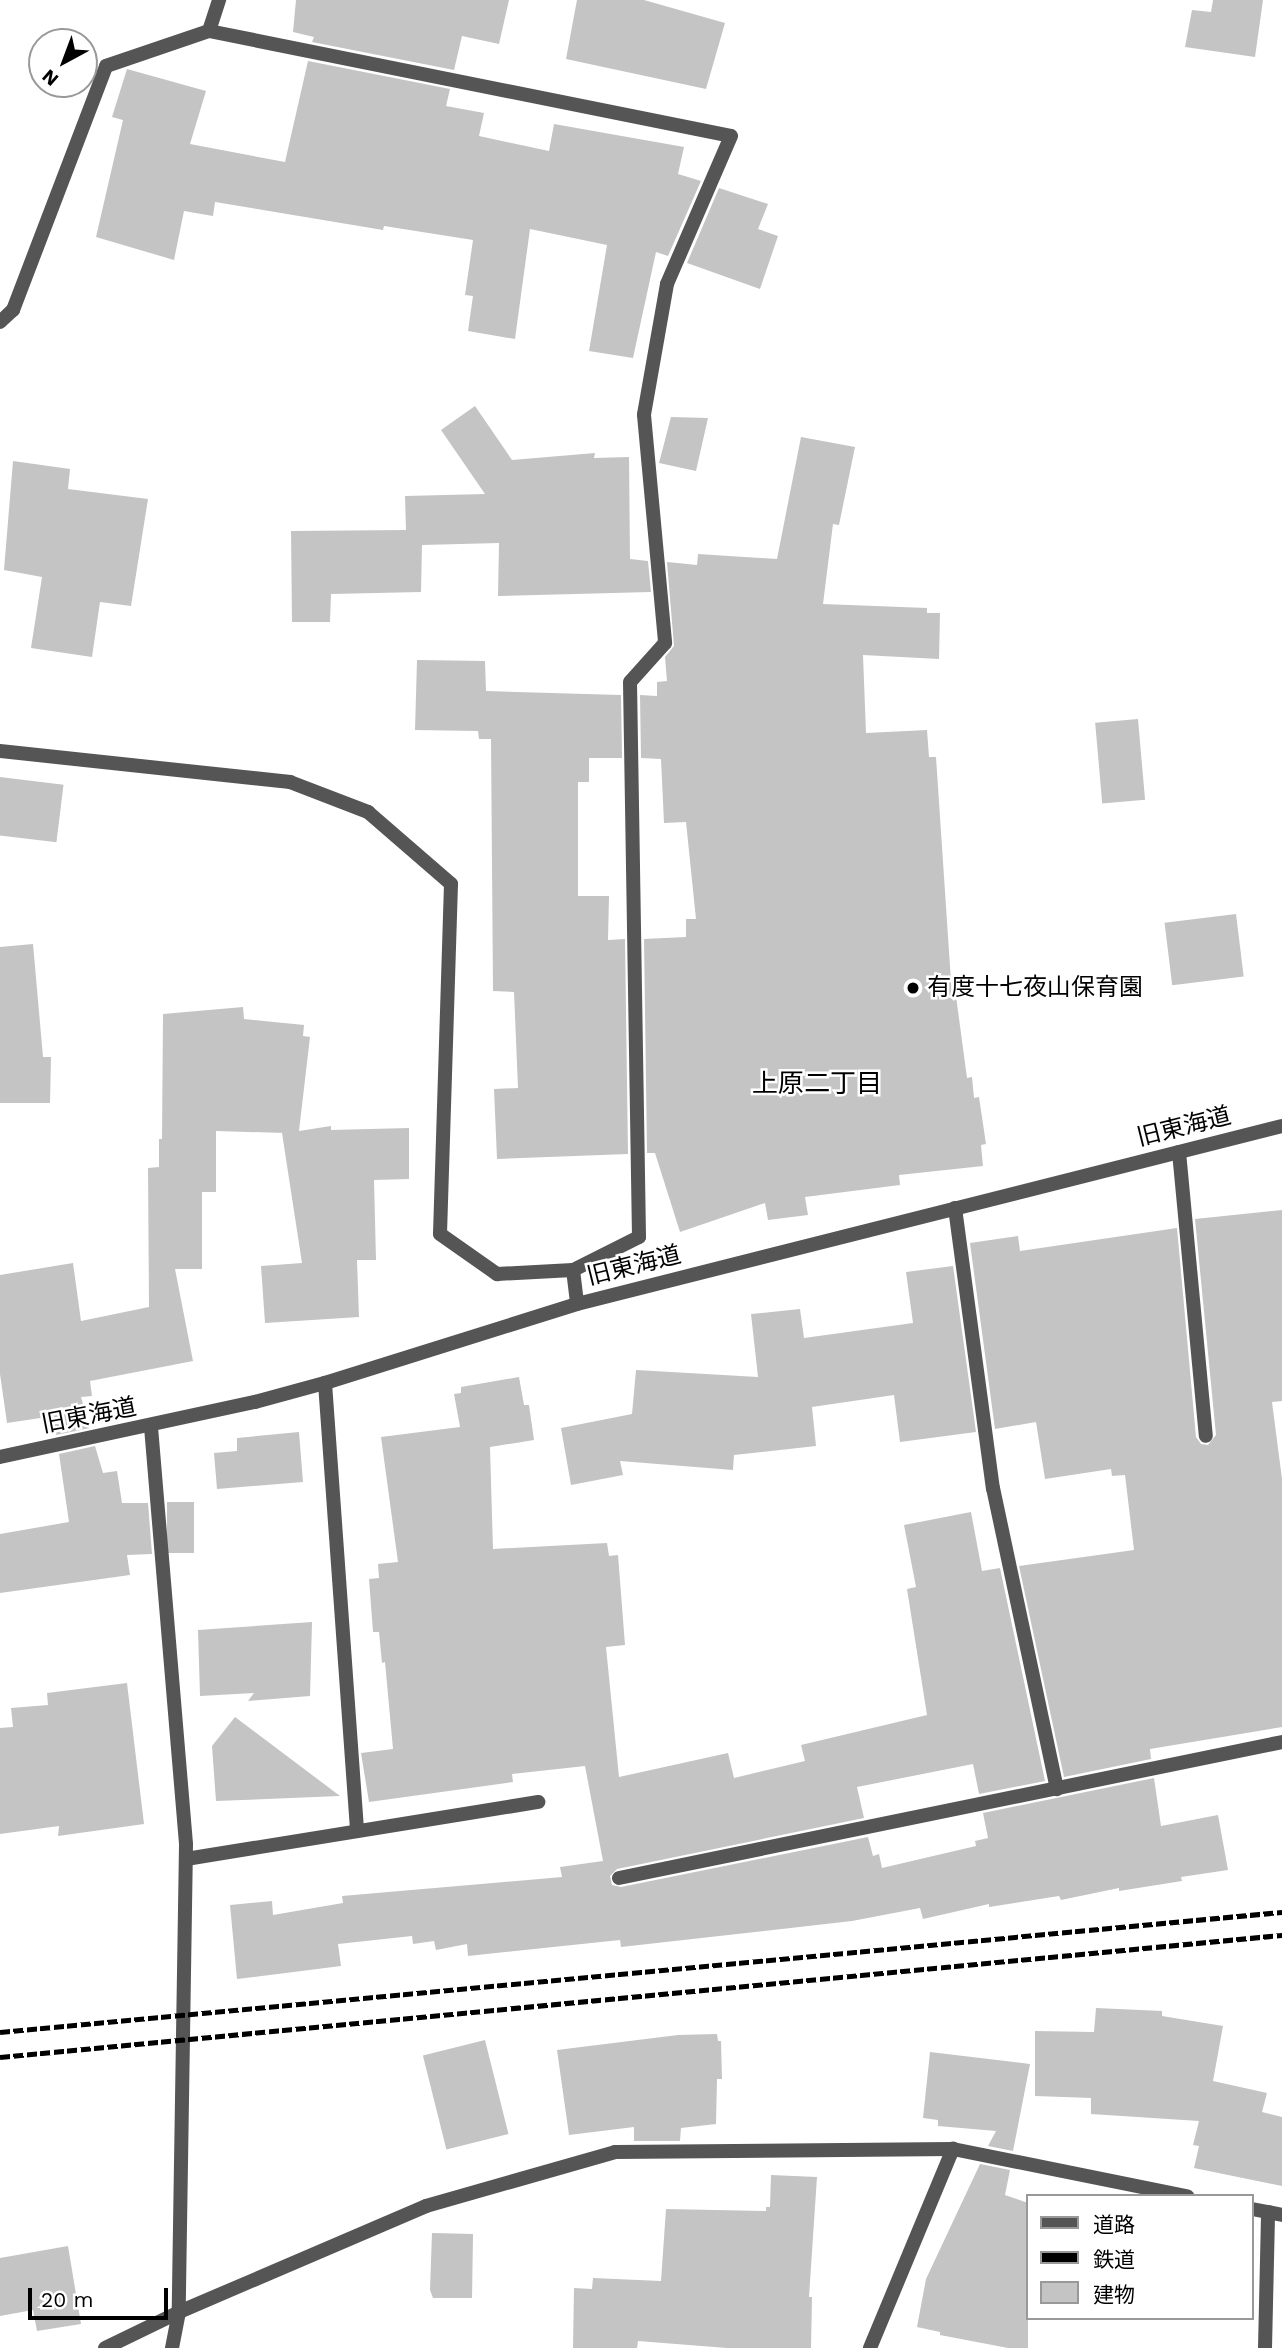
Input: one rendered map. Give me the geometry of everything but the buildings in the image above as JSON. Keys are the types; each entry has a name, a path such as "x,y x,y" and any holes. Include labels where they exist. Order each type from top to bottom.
{"street":[{"path":"209,31 219,0"},
{"path":"0,322 13,310 106,66 209,31 731,136 667,284 644,415 665,643 630,682 639,1237 573,1270 496,1274 440,1234 452,884 368,812 290,782 0,751"},
{"name":"旧東海道","path":"0,1457 151,1426 325,1383 576,1304 1282,1126"},
{"path":"1179,1152 1206,1436"},
{"path":"955,1208 993,1488 1057,1789"},
{"path":"573,1270 576,1304"},
{"path":"325,1383 357,1831"},
{"path":"151,1426 186,1859 179,2312 173,2348"},
{"path":"619,1878 1282,1742"},
{"path":"186,1859 538,1802"},
{"path":"870,2348 953,2149"},
{"path":"105,2348 179,2312 426,2206 615,2152 953,2149 1177,2194"},
{"path":"1254,2209 1275,2213 1265,2348"}],"railway":[{"path":"0,2032 1282,1912"},
{"path":"0,2057 1282,1935"}],"place":[{"name":"有度十七夜山保育園","path":"913,988"}],"district":[{"name":"上原二丁目","path":"817,1084"}]}
